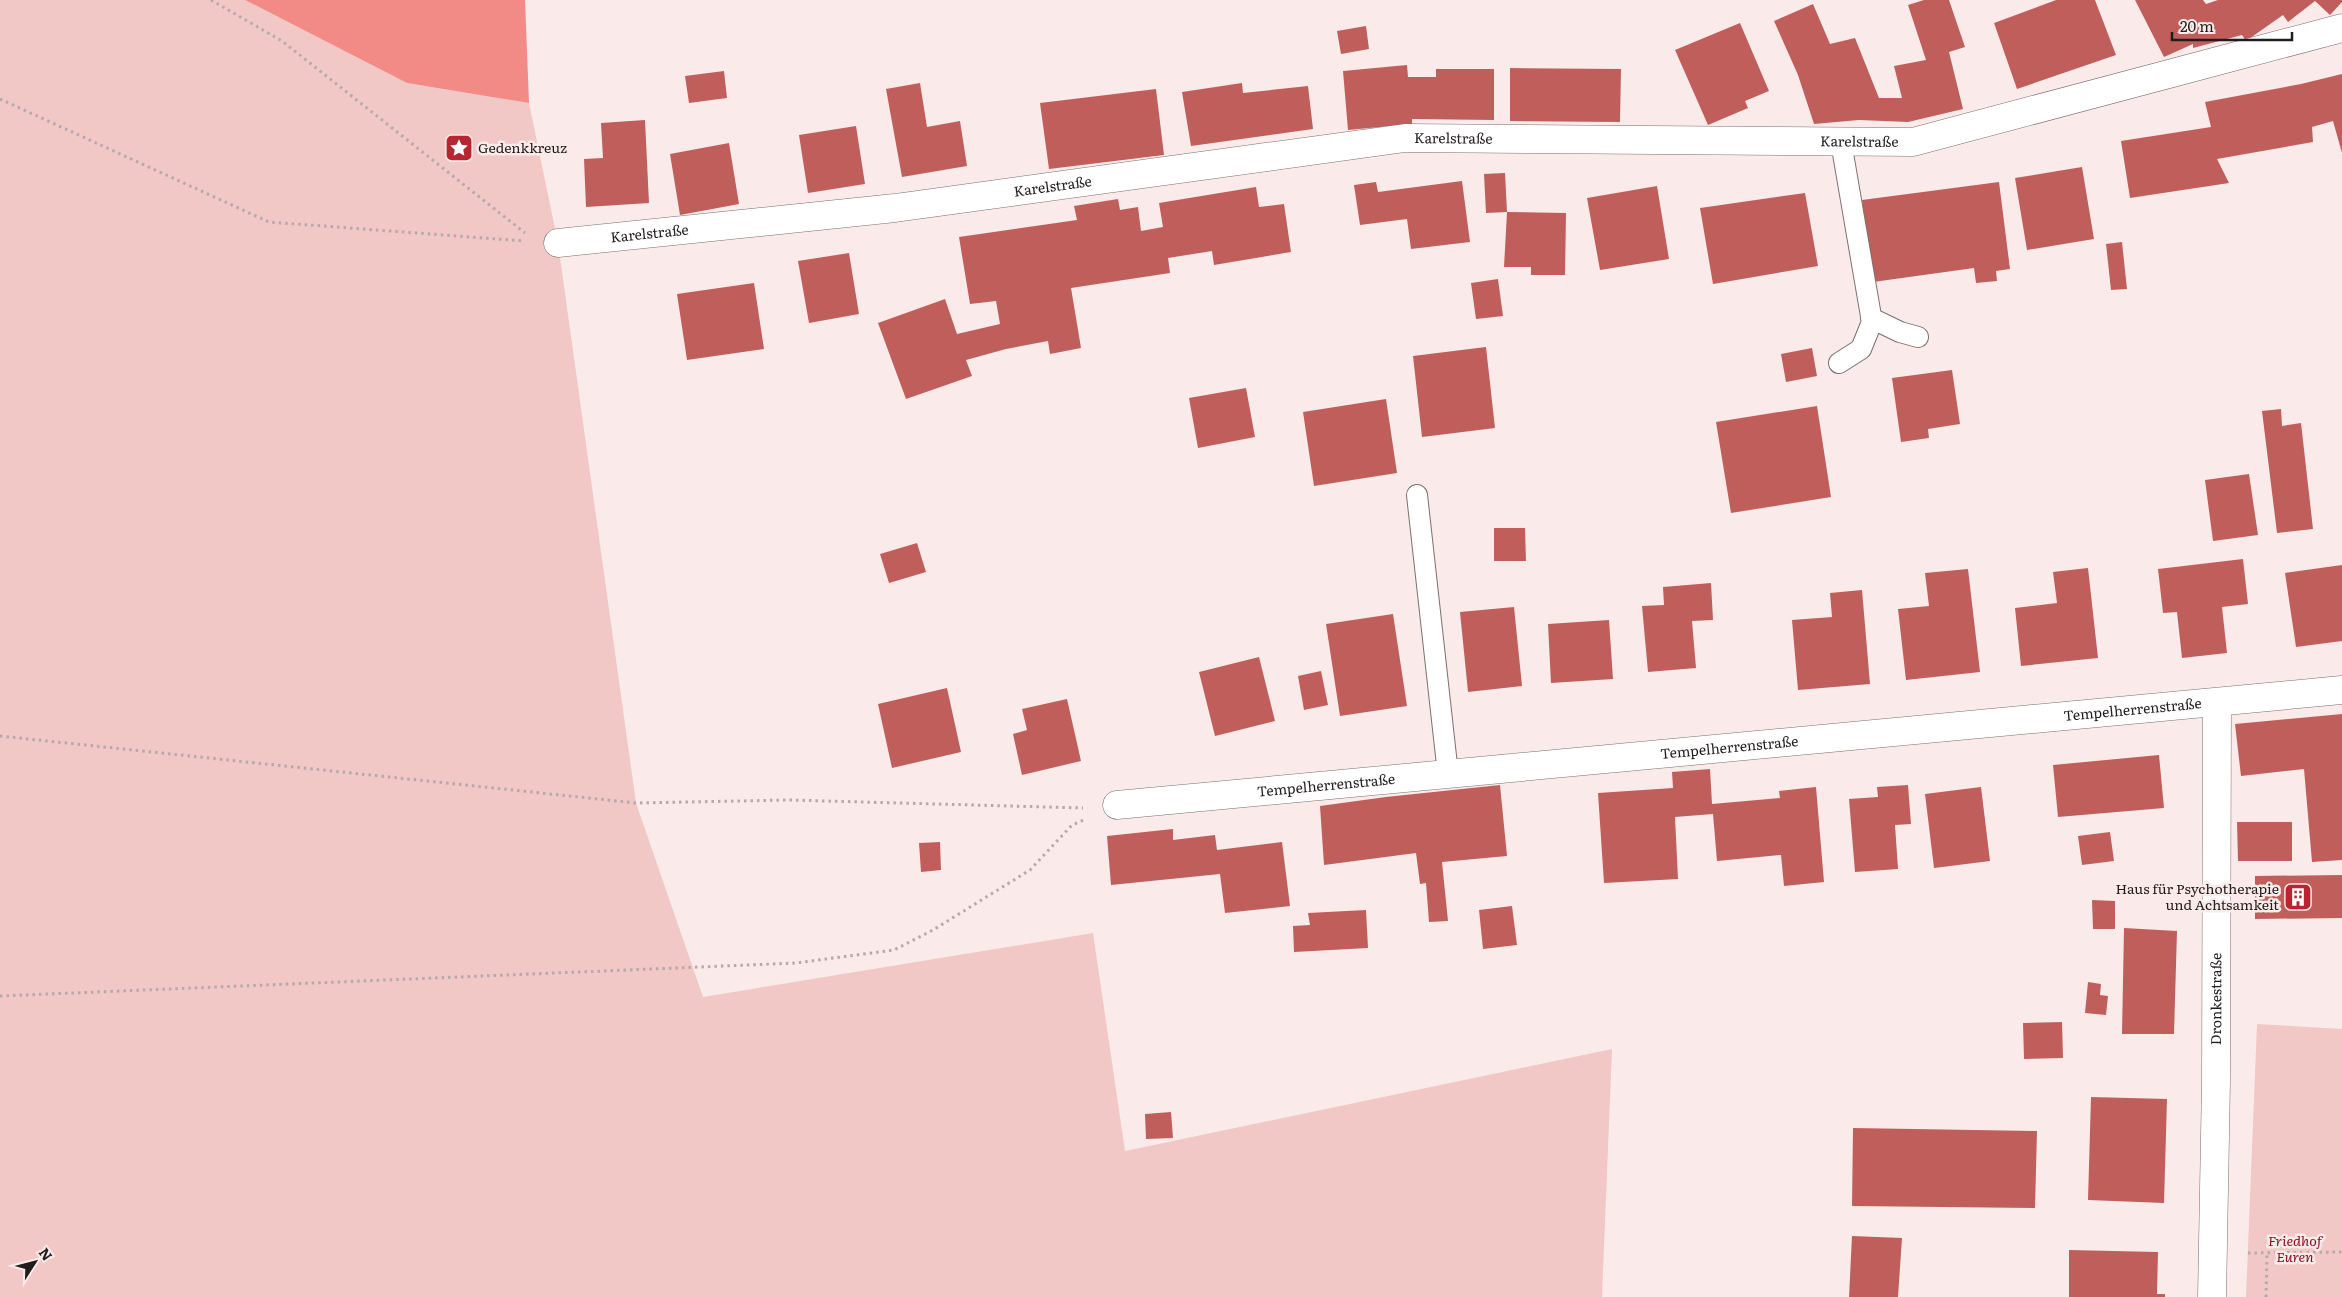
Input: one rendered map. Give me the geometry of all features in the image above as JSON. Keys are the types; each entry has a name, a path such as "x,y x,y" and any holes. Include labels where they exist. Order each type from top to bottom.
{"street":[{"name":"Karelstraße","path":"547,242 895,208 1405,138 1913,142 2342,28"},
{"name":"Tempelherrenstraße","path":"1117,806 2342,690"},
{"name":"Dronkestraße","path":"2212,1297 2216,1082 2217,703"}],"lane":[{"path":"1839,363 1861,349 1872,322 1841,142"},
{"path":"1872,318 1900,332 1918,337"},
{"path":"1418,495 1448,774"}],"path":[{"path":"211,0 282,41 547,242"},
{"path":"0,99 269,222 547,242"},
{"path":"0,736 636,803 789,800 1082,808 1117,806"},
{"path":"0,996 796,963 894,950 932,930 1030,870 1072,825 1117,806"},
{"path":"2213,1255 2342,1252"},
{"path":"2266,1297 2267,1253"}],"green space":[{"path":"0,0 245,0 407,83 529,103 558,243 636,803 703,997 1093,933 1125,1151 1612,1049 1602,1297 0,1297"},
{"name":"Friedhof Euren","path":"2257,1024 2342,1029 2342,1297 2246,1297"}],"shaded area":[{"path":"245,0 525,0 529,103 407,83"}],"building":[{"path":"1924,0 1949,0 1965,47 1949,52 1963,109 1908,122 1859,120 1814,124 1798,75 1774,21 1813,4 1830,44 1855,38 1879,98 1902,98 1894,66 1926,60 1908,5"},
{"path":"2056,0 2095,0 2116,55 2017,89 1994,23"},
{"path":"2135,0 2203,0 2206,4 2218,0 2342,0 2342,2 2330,15 2315,1 2288,22 2283,15 2246,41 2242,35 2193,48 2193,44 2164,57"},
{"path":"1740,23 1769,91 1745,101 1748,108 1708,125 1675,50"},
{"path":"1366,26 1369,49 1341,54 1337,31"},
{"path":"1407,65 1408,77 1436,77 1436,69 1494,69 1494,120 1412,119 1412,124 1348,130 1343,71"},
{"path":"1510,68 1621,69 1620,122 1510,121"},
{"path":"724,71 727,98 689,103 685,76"},
{"path":"2342,74 2342,153 2333,121 2312,127 2313,142 2217,159 2229,183 2130,198 2121,141 2211,127 2205,102 2301,84"},
{"path":"920,83 927,127 960,121 967,166 902,177 886,89"},
{"path":"1242,83 1243,93 1308,86 1313,129 1191,146 1182,92"},
{"path":"1156,89 1164,155 1049,169 1040,103"},
{"path":"645,120 649,203 586,207 584,159 603,158 601,123"},
{"path":"856,126 865,184 808,193 799,135"},
{"path":"729,143 739,204 680,215 670,154"},
{"path":"2082,167 2094,239 2027,250 2015,178"},
{"path":"1505,173 1507,212 1486,213 1484,174"},
{"path":"1462,181 1470,242 1411,249 1407,219 1360,225 1354,185 1376,182 1378,192"},
{"path":"1999,182 2010,269 1996,271 1997,281 1976,283 1974,268 1873,282 1862,200"},
{"path":"1657,186 1669,259 1600,270 1587,198"},
{"path":"1256,187 1259,207 1284,204 1291,252 1214,265 1212,251 1168,258 1170,273 1071,288 1081,348 1050,354 1048,341 1006,349 966,360 972,376 906,399 878,323 945,299 957,334 1000,324 996,301 970,304 959,237 1077,220 1074,206 1118,199 1120,210 1138,207 1141,231 1163,227 1159,203"},
{"path":"1805,193 1818,266 1713,284 1700,208"},
{"path":"1507,212 1566,213 1565,275 1531,275 1531,267 1504,267"},
{"path":"2122,242 2127,289 2111,290 2106,244"},
{"path":"849,253 859,314 809,323 798,261"},
{"path":"1498,279 1503,316 1476,319 1471,283"},
{"path":"754,283 764,349 687,360 677,294"},
{"path":"1486,347 1495,428 1422,437 1413,356"},
{"path":"1812,348 1817,376 1786,382 1781,354"},
{"path":"1952,370 1960,424 1928,429 1929,438 1901,442 1892,378"},
{"path":"1246,388 1255,437 1198,448 1189,398"},
{"path":"1386,399 1397,473 1314,486 1303,412"},
{"path":"1817,406 1831,497 1731,513 1716,422"},
{"path":"2281,409 2282,426 2301,423 2313,529 2277,533 2262,411"},
{"path":"2249,474 2258,535 2213,541 2205,480"},
{"path":"1494,528 1525,528 1526,561 1494,561"},
{"path":"917,543 926,572 889,583 880,554"},
{"path":"2243,559 2248,604 2222,607 2227,653 2182,658 2177,612 2163,613 2158,569"},
{"path":"2342,565 2342,641 2296,647 2285,573"},
{"path":"2088,568 2098,658 2021,666 2015,608 2057,603 2053,572"},
{"path":"1968,569 1980,672 1906,680 1898,609 1929,606 1925,573"},
{"path":"1711,583 1713,620 1692,621 1696,668 1648,672 1642,606 1664,605 1663,587"},
{"path":"1862,590 1870,684 1798,690 1792,620 1832,617 1830,593"},
{"path":"1514,607 1522,686 1468,692 1460,612"},
{"path":"1393,614 1407,706 1340,716 1326,624"},
{"path":"1609,620 1613,679 1551,683 1548,624"},
{"path":"1259,657 1275,721 1215,736 1199,672"},
{"path":"1321,671 1328,705 1304,710 1298,676"},
{"path":"947,688 961,752 892,768 878,704"},
{"path":"1067,699 1081,761 1022,775 1013,734 1027,730 1022,709"},
{"path":"2342,714 2342,860 2312,862 2304,769 2241,776 2235,724"},
{"path":"2159,755 2164,808 2058,817 2053,765"},
{"path":"1710,769 1712,804 1780,798 1779,791 1816,787 1824,882 1784,886 1781,855 1717,861 1713,814 1675,817 1678,879 1604,883 1598,793 1673,788 1672,772"},
{"path":"1500,785 1507,856 1442,862 1448,921 1429,922 1426,883 1420,884 1416,853 1324,865 1320,806"},
{"path":"1908,785 1911,824 1895,825 1898,869 1855,872 1849,799 1878,797 1877,787"},
{"path":"1981,787 1990,861 1934,868 1925,794"},
{"path":"2237,822 2292,822 2292,861 2238,861"},
{"path":"1173,829 1173,840 1215,835 1217,850 1282,842 1290,906 1225,913 1220,874 1111,885 1107,836"},
{"path":"2110,832 2114,861 2082,865 2078,836"},
{"path":"940,842 941,870 921,872 919,843"},
{"name":"Haus für Psychotherapie und Achtsamkeit","path":"2342,875 2342,918 2255,919 2255,876"},
{"path":"2092,900 2115,901 2115,929 2093,929"},
{"path":"1512,906 1517,945 1483,949 1479,910"},
{"path":"1366,910 1368,948 1294,952 1293,926 1310,925 1308,913"},
{"path":"2124,928 2177,931 2174,1034 2122,1034"},
{"path":"2088,982 2101,984 2100,995 2108,996 2106,1015 2085,1013"},
{"path":"2062,1022 2063,1058 2024,1059 2023,1023"},
{"path":"2091,1097 2167,1099 2164,1203 2088,1200"},
{"path":"1171,1112 1173,1138 1146,1139 1145,1114"},
{"path":"1853,1128 2037,1131 2035,1208 1852,1206"},
{"path":"1852,1236 1902,1238 1898,1297 1849,1297"},
{"path":"2069,1250 2158,1252 2157,1294 2165,1294 2165,1297 2069,1297"}],"place":[{"name":"Gedenkkreuz","path":"459,148"},
{"name":"Haus für Psychotherapie und Achtsamkeit","path":"2298,897"}]}
